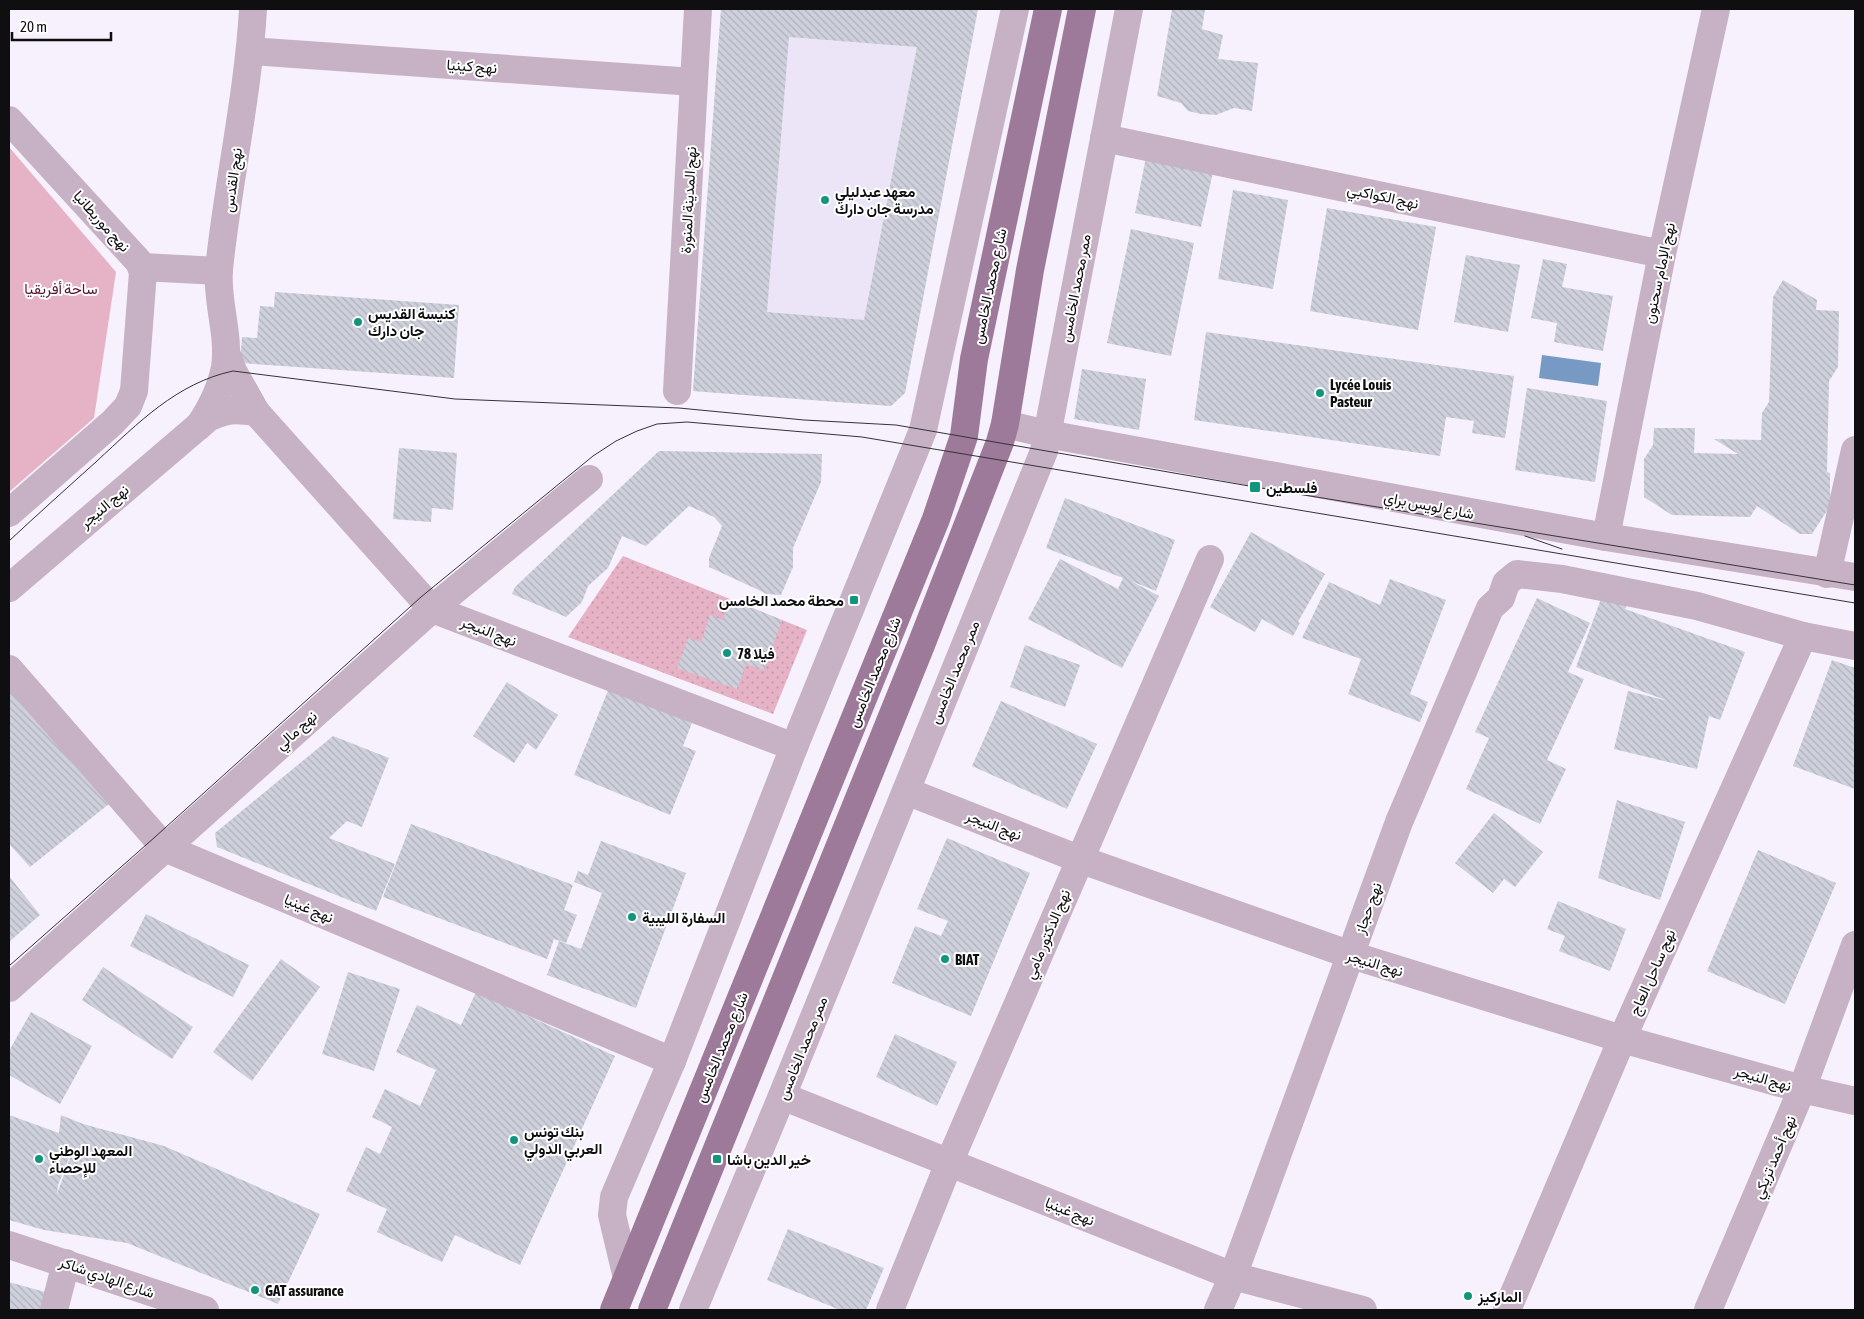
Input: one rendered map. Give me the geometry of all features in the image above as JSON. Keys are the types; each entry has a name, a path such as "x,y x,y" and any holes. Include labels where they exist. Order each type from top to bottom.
{"main road":[{"name":"شارع محمد الخامس","path":"614,1310 936,519 961,445 964,436 974,359 1048,9"},
{"path":"652,1310 918,655 1000,442 1005,424 1030,270 1082,9"}],"street":[{"name":"نهج القدس","path":"226,352 219,271 250,51 253,9"},
{"name":"نهج المدينة المنورة","path":"676,390 698,9"},
{"path":"627,1278 612,1215 614,1197 672,1061 794,747 922,430 1015,9"},
{"name":"ممر محمد الخامس","path":"693,1310 1044,452 1129,9"},
{"name":"نهج الإمام سحنون","path":"1606,537 1662,254 1716,9"},
{"name":"نهج كينيا","path":"250,51 694,82"},
{"name":"نهج موريطانيا","path":"9,120 142,267"},
{"name":"نهج الكواكبي","path":"1104,138 1662,254"},
{"path":"9,513 112,423 128,406 134,391 142,267 219,271"},
{"path":"199,426 214,402 224,369 226,352"},
{"name":"نهج النيجر","path":"226,352 233,371 256,412 432,608 794,747"},
{"name":"نهج النيجر","path":"9,588 208,418 221,412 235,409 256,412"},
{"name":"شارع لويس براي","path":"1005,424 1047,434 1606,537 1855,577"},
{"path":"1827,574 1855,450"},
{"name":"نهج مالي","path":"9,988 432,608 589,479"},
{"name":"نهج الدكتور مامي","path":"890,1310 949,1162 1210,559"},
{"name":"نهج حجاز","path":"1218,1310 1233,1276 1399,822 1490,608 1501,598 1506,583 1517,574 1562,579 1697,606 1803,636"},
{"path":"1803,636 1855,646"},
{"name":"نهج ساحل العاج","path":"1507,1310 1622,1039 1803,636"},
{"name":"نهج غينيا","path":"9,669 165,848 672,1061"},
{"name":"نهج النيجر","path":"906,791 1079,858 1350,955 1622,1039 1802,1089 1855,1101"},
{"name":"نهج أحمد تريكي","path":"1708,1310 1802,1089 1855,945"},
{"name":"نهج غينيا","path":"782,1096 1233,1276 1363,1310"},
{"name":"شارع الهادي شاكر","path":"9,1245 205,1310"},
{"path":"54,1310 66,1263"}],"shaded area":[{"name":"معهد عبدليلي مدرسة جان دارك","path":"721,9 978,9 905,393 891,406 693,391"}],"green space":[{"name":"ساحة أفريقيا","path":"9,147 116,272 94,418 9,492"},
{"path":"623,556 807,630 773,714 568,637"}],"water":[{"path":"1542,355 1601,363 1598,386 1539,378"}],"building":[{"name":"معهد عبدليلي مدرسة جان دارك","path":"721,9 978,9 905,393 891,406 693,391","holes":["789,37 917,47 864,320 767,312"]},
{"path":"1172,9 1205,9 1202,29 1223,35 1218,59 1258,63 1252,111 1234,108 1216,115 1201,114 1188,111 1181,103 1157,96"},
{"path":"1146,157 1213,172 1201,227 1135,213"},
{"path":"1233,190 1288,200 1273,289 1218,279"},
{"path":"1327,208 1436,227 1418,330 1310,311"},
{"path":"1131,229 1194,243 1171,356 1107,343"},
{"path":"1466,255 1520,265 1508,332 1454,322"},
{"path":"1543,259 1567,264 1562,287 1613,296 1603,351 1554,342 1557,323 1531,318"},
{"path":"1783,280 1817,300 1816,310 1839,311 1838,367 1829,381 1827,472 1830,473 1830,506 1812,534 1800,534 1757,506 1750,517 1672,515 1644,497 1644,459 1653,445 1654,428 1695,428 1694,453 1738,454 1714,439 1761,440 1762,413 1769,402 1773,297"},
{"name":"كنيسة القديس جان دارك","path":"275,292 459,305 454,378 240,363 242,337 257,338 260,306 274,307"},
{"name":"Lycée Louis Pasteur","path":"1206,332 1514,376 1505,438 1472,433 1474,421 1446,417 1440,456 1194,420"},
{"path":"1082,369 1146,379 1139,430 1074,419"},
{"path":"1527,388 1607,401 1595,482 1515,470"},
{"path":"399,448 457,453 453,510 432,508 431,522 393,519"},
{"path":"659,451 822,454 821,482 793,548 793,567 781,595 767,594 709,567 709,558 722,526 714,517 689,506 646,546 622,536 608,568 588,586 582,602 566,617 512,594 515,587"},
{"path":"1065,498 1175,540 1156,591 1131,581 1159,596 1122,668 1028,619 1060,559 1118,589 1123,578 1046,548"},
{"path":"1251,532 1325,574 1298,622 1300,623 1293,636 1262,619 1255,632 1210,607"},
{"path":"1390,579 1446,600 1410,694 1428,702 1420,722 1348,694 1361,659 1302,638 1329,582 1380,605"},
{"path":"1602,596 1627,605 1625,609 1745,652 1720,720 1709,716 1697,769 1614,749 1628,691 1668,701 1576,667"},
{"path":"1537,598 1590,623 1568,672 1584,679 1547,760 1566,769 1540,824 1466,789 1489,738 1475,732"},
{"name":"فيلا 78","path":"730,599 782,620 764,670 746,664 737,689 677,668 688,638 701,642 710,615 723,620"},
{"path":"1025,645 1080,665 1065,707 1010,687"},
{"path":"1832,660 1855,668 1855,789 1793,766"},
{"path":"507,682 558,715 536,750 527,743 514,763 473,736"},
{"path":"9,684 109,804 30,867 9,846"},
{"path":"609,688 692,723 683,746 696,751 670,815 574,775"},
{"path":"1001,701 1097,744 1067,809 972,766"},
{"path":"333,736 389,758 362,827 347,821 329,838 395,864 376,911 217,847 215,833"},
{"path":"1617,800 1685,822 1660,900 1598,878"},
{"path":"1494,813 1543,852 1515,887 1504,879 1493,893 1455,863"},
{"path":"411,824 573,885 564,910 577,915 566,943 554,939 547,959 383,897"},
{"path":"947,838 1030,873 971,1016 892,983 915,926 941,936 948,921 917,909"},
{"name":"السفارة الليبية","path":"601,841 686,873 636,1008 547,975 559,941 581,949 602,893 574,882 578,871 588,875"},
{"path":"1758,850 1836,883 1785,1004 1707,971"},
{"path":"9,876 40,915 9,942"},
{"path":"1558,901 1626,929 1610,971 1559,951 1565,936 1547,929"},
{"path":"146,914 249,965 233,997 130,946"},
{"path":"281,959 320,987 252,1081 213,1052"},
{"path":"103,967 193,1027 172,1059 82,1000"},
{"path":"348,972 400,989 374,1071 322,1054"},
{"path":"476,992 615,1056 520,1265 455,1235 442,1262 377,1232 387,1209 346,1191 366,1147 380,1154 392,1127 372,1117 385,1089 420,1106 436,1070 396,1052 417,1005 461,1025"},
{"path":"31,1012 92,1046 60,1104 9,1075 9,1051"},
{"path":"895,1034 957,1062 937,1106 876,1077"},
{"path":"9,1115 59,1133 61,1115 83,1124 164,1146 320,1214 278,1304 127,1243 44,1230 9,1220","holes":["76,1141 57,1194 58,1185"]},
{"path":"788,1229 884,1268 866,1310 840,1310 767,1280"},
{"path":"9,1282 45,1292 40,1310 9,1310"}],"tram line":[{"path":"9,541 159,406 194,385 233,371 455,399 679,408 804,420 896,425 1255,487 1855,585"},
{"path":"9,966 421,597 593,456 616,441 657,424 687,422 862,437 1855,603"},
{"path":"1525,536 1562,549"}],"place":[{"name":"معهد عبدليلي مدرسة جان دارك","path":"825,200"},
{"name":"كنيسة القديس جان دارك","path":"358,322"},
{"name":"Lycée Louis Pasteur","path":"1320,393"},
{"name":"فلسطين","path":"1255,487"},
{"name":"محطة محمد الخامس","path":"854,600"},
{"name":"فيلا 78","path":"727,653"},
{"name":"السفارة الليبية","path":"632,917"},
{"name":"BIAT","path":"945,959"},
{"name":"بنك تونس العربي الدولي","path":"514,1140"},
{"name":"المعهد الوطني للإحصاء","path":"39,1159"},
{"name":"خير الدين باشا","path":"717,1159"},
{"name":"GAT assurance","path":"255,1290"},
{"name":"الماركيز","path":"1468,1296"}]}
